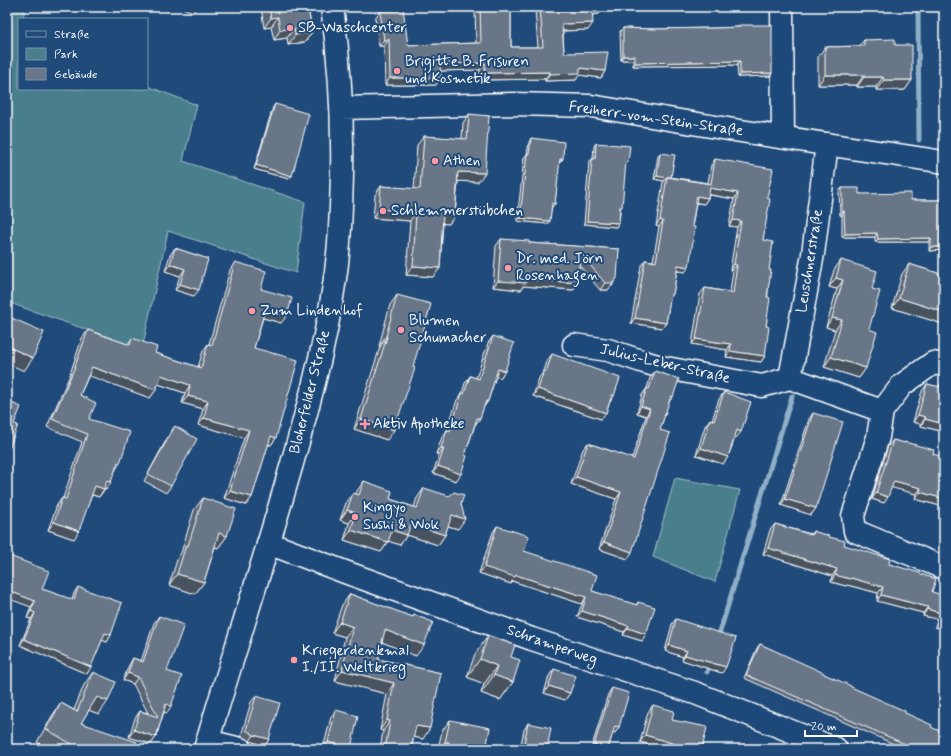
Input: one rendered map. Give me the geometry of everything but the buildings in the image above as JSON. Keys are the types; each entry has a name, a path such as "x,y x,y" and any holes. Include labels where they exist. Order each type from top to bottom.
{"street":[{"name":"Bloherfelder Straße","path":"240,749 206,745 268,543 316,378 334,288 341,209 342,108 338,53 332,7"},
{"path":"782,7 783,137"},
{"name":"Freiherr-vom-Stein-Straße","path":"342,108 514,104 591,106 944,162"},
{"name":"Leuschnerstraße","path":"790,378 812,254 827,144"},
{"name":"Julius-Leber-Straße","path":"574,345 608,350 661,367 762,386 790,378"},
{"path":"944,365 933,363 902,385 882,411 878,437 853,516 855,531 944,568"},
{"path":"790,378 882,411"},
{"name":"Schramperweg","path":"268,543 525,636 710,698 836,749"}],"green space":[{"path":"7,7 25,7 23,18 18,18 18,90 148,90 148,86 197,105 183,161 305,202 296,273 168,231 142,349 7,302"},
{"path":"675,478 740,490 715,582 653,557"}],"waterway":[{"path":"918,7 919,140"},
{"path":"718,638 792,396"},
{"path":"707,672 710,663"}],"place":[{"name":"SB-Waschcenter","path":"290,28"},
{"name":"Brigitte B. Frisuren und Kosmetik","path":"397,71"},
{"name":"Athen","path":"435,161"},
{"name":"Schlemmerstübchen","path":"383,211"},
{"name":"Dr. med. Jörn Rosenhagen","path":"508,268"},
{"name":"Zum Lindenhof","path":"252,311"},
{"name":"Blumen Schumacher","path":"401,330"},
{"name":"Aktiv Apotheke","path":"365,424"},
{"name":"Kingyo Sushi & Wok","path":"355,517"},
{"name":"Kriegerdenkmal I./II. Weltkrieg","path":"294,660"}]}
